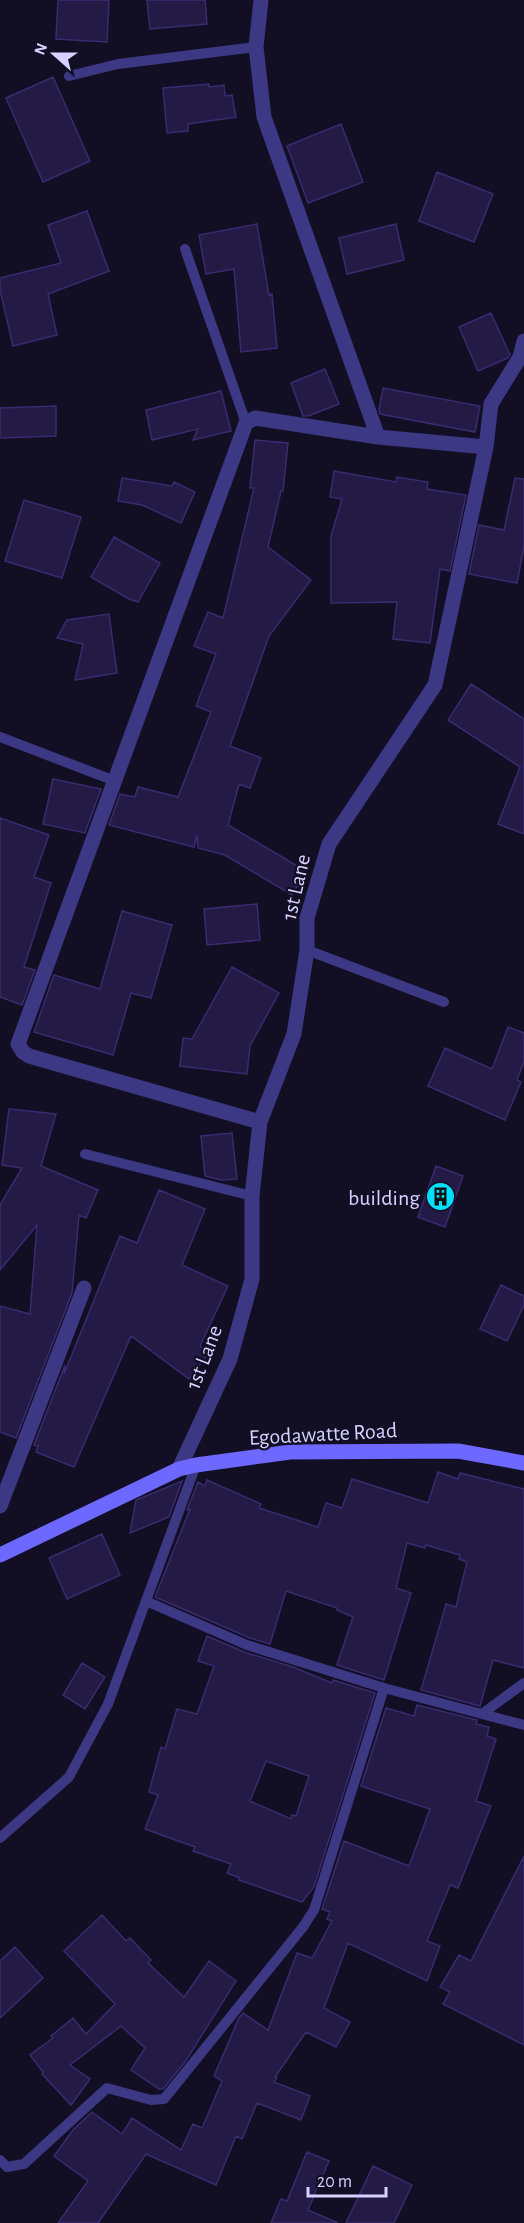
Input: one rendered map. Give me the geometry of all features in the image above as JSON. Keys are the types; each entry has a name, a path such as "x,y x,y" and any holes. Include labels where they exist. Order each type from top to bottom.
{"street":[{"path":"261,0 256,47 264,117 378,437"},
{"name":"1st Lane","path":"179,1469 230,1359 252,1279 252,1196 260,1122 294,1034 307,950 306,918 328,844 435,685 486,447 491,404 522,358 524,341"},
{"path":"260,1122 29,1056 18,1044 246,423 255,418 378,437 486,447"},
{"path":"0,1506 84,1288"},
{"name":"Egodawatte Road","path":"0,1555 179,1469 196,1465 290,1452 458,1451 524,1463"}],"lane":[{"path":"69,76 118,64 256,47"},
{"path":"185,249 246,423"},
{"path":"0,737 115,781"},
{"path":"307,950 444,1002"},
{"path":"86,1155 252,1196"},
{"path":"0,1838 69,1777 108,1704 196,1465"},
{"path":"146,1601 248,1645 384,1688 524,1725"},
{"path":"482,1714 524,1683"},
{"path":"0,2160 7,2167 24,2164 107,2088 151,2100 164,2099 303,1927 314,1910 384,1688"}],"building":[{"path":"58,0 109,0 107,42 56,39"},
{"path":"147,0 205,0 207,24 150,29"},
{"path":"53,77 90,161 43,182 6,98"},
{"path":"209,84 209,87 224,85 225,96 232,95 236,117 188,124 188,131 167,133 163,88"},
{"path":"341,124 363,182 308,203 287,146"},
{"path":"437,172 493,194 474,242 419,221"},
{"path":"87,211 109,271 48,294 57,335 13,346 0,290 0,278 61,263 48,225"},
{"path":"257,224 269,295 272,294 277,348 241,352 234,269 206,274 199,235"},
{"path":"396,224 404,260 347,274 339,238"},
{"path":"491,313 510,355 478,371 459,327"},
{"path":"325,369 339,404 303,416 291,383"},
{"path":"383,388 480,406 475,432 380,414"},
{"path":"221,391 231,431 193,440 198,429 152,440 146,410"},
{"path":"56,406 56,436 0,438 0,408"},
{"path":"255,440 288,443 283,491 281,491 268,547 311,580 269,636 230,746 261,758 250,788 239,784 228,825 306,871 292,895 225,855 198,848 197,835 194,847 109,825 120,794 135,797 138,787 178,797 211,712 196,706 216,654 194,646 208,612 223,618 254,488 250,488"},
{"path":"334,471 396,482 397,477 428,482 427,489 466,495 450,571 440,569 430,643 393,639 397,602 331,603 331,536 342,499 330,497"},
{"path":"122,478 172,486 174,482 195,492 181,523 142,505 118,501"},
{"path":"515,478 524,479 524,546 517,583 469,574 479,525 504,530"},
{"path":"24,500 81,517 62,578 5,561"},
{"path":"114,537 160,563 138,602 91,577"},
{"path":"109,614 117,673 75,680 83,644 57,638 67,620"},
{"path":"471,684 524,719 524,834 498,824 520,767 448,720"},
{"path":"53,779 101,789 85,833 43,824"},
{"path":"0,818 49,835 34,877 51,883 24,967 35,970 22,1005 0,997"},
{"path":"257,904 260,940 207,945 204,909"},
{"path":"122,911 172,925 151,998 131,993 113,1055 34,1032 54,975 100,989"},
{"path":"232,967 279,993 250,1046 247,1074 180,1066 183,1038 192,1039"},
{"path":"508,1027 524,1033 524,1061 517,1080 521,1082 505,1120 428,1086 445,1048 492,1069"},
{"path":"9,1109 56,1114 41,1166 98,1190 86,1218 79,1215 72,1293 16,1438 0,1432 0,1306 30,1314 37,1225 0,1270 0,1205 22,1168 2,1165"},
{"path":"232,1133 237,1179 221,1180 205,1176 201,1136"},
{"name":"building","path":"436,1166 463,1176 445,1227 418,1217"},
{"path":"159,1190 205,1209 182,1265 228,1286 200,1346 209,1353 189,1379 131,1336 74,1467 36,1452 38,1446 34,1445 120,1236 137,1243"},
{"path":"501,1285 524,1296 524,1305 507,1341 480,1329"},
{"path":"438,1472 458,1479 460,1473 524,1489 524,1668 493,1660 480,1706 421,1690 446,1604 456,1607 467,1562 459,1559 460,1555 426,1545 425,1548 407,1543 396,1588 411,1593 384,1680 337,1665 353,1617 337,1608 286,1591 270,1644 250,1638 155,1597 190,1509 187,1510 198,1482 205,1486 207,1480 261,1504 259,1508 318,1527 326,1503 342,1508 352,1479 428,1503"},
{"path":"182,1481 169,1517 130,1533 136,1500"},
{"path":"102,1534 120,1575 67,1599 49,1558"},
{"path":"207,1636 244,1652 293,1667 332,1683 333,1680 375,1693 314,1887 302,1902 239,1880 240,1878 227,1873 231,1864 193,1851 195,1847 145,1829 158,1795 149,1792 161,1747 165,1749 177,1709 197,1714 214,1666 198,1661","holes":["266,1761 309,1776 296,1816 292,1815 291,1819 250,1801"]},
{"path":"82,1663 105,1677 85,1709 63,1695"},
{"path":"417,1705 477,1720 476,1724 489,1727 487,1736 496,1739 476,1801 491,1806 458,1888 450,1885 427,1941 440,1946 427,1981 348,1943 324,2008 350,2022 336,2047 306,2032 275,2077 277,2078 274,2082 310,2096 301,2120 257,2103 242,2139 236,2136 216,2185 146,2154 98,2223 58,2223 88,2181 54,2156 73,2130 92,2112 122,2134 132,2118 181,2150 193,2124 202,2128 222,2081 214,2076 239,2018 243,2013 268,2030 297,1953 312,1958 332,1921 327,1919 330,1912 322,1909 344,1841 409,1866 430,1809 361,1786 386,1708 414,1716"},
{"path":"524,1856 524,2045 443,2004 450,1992 440,1987 459,1955 471,1961"},
{"path":"102,1915 126,1941 130,1938 151,1960 148,1963 184,1997 209,1961 236,1981 185,2062 163,2089 159,2089 131,2070 145,2048 121,2026 70,2065 90,2079 71,2105 42,2074 43,2072 30,2055 53,2038 51,2036 73,2018 86,2034 115,2004 64,1951"},
{"path":"15,1947 43,1978 0,2018 0,1961"},
{"path":"307,2152 329,2161 308,2210 338,2223 271,2223 281,2199 287,2201"},
{"path":"373,2166 412,2185 394,2223 346,2223"}],"place":[{"name":"building","path":"441,1197"}]}
